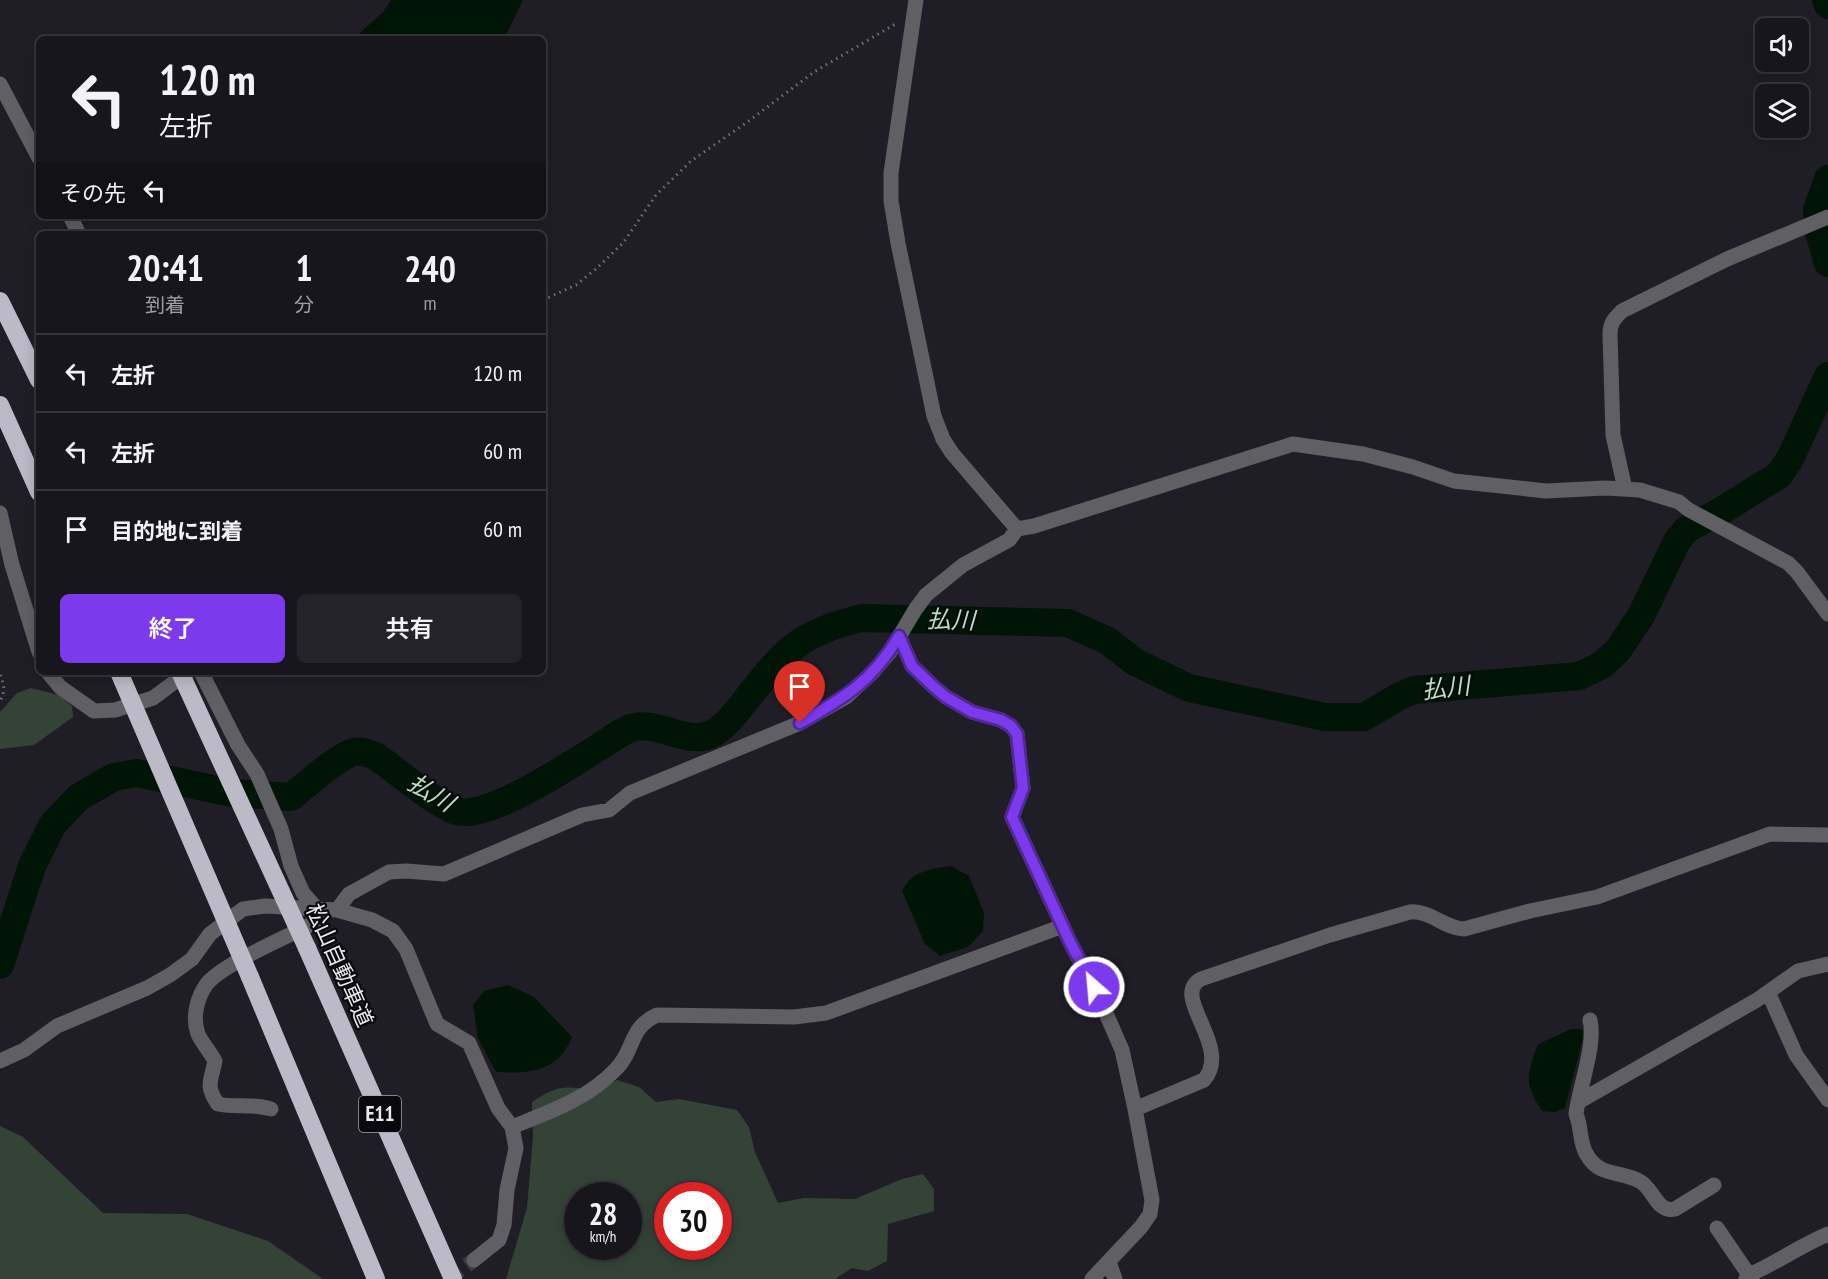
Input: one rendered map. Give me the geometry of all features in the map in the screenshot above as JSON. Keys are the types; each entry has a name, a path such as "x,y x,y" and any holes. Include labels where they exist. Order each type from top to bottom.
{"highway":[{"path":"0,300 36,374"},
{"path":"0,405 36,485"},
{"path":"120,675 376,1279"},
{"name":"松山自動車道","path":"181,675 307,948 453,1279"}],"street":[{"path":"915,6 891,173 891,201 898,243 934,416 943,439 952,453 1017,529"},
{"path":"0,84 36,152"},
{"path":"1625,489 1613,435 1610,325 1614,319 1622,311 1681,282 1828,216"},
{"path":"337,910 349,894 389,872 444,874 582,815 609,810 630,793 800,723 846,697 873,672 890,652 926,596 963,565 1009,540 1017,529 1034,526 1293,444 1363,454 1413,466 1454,481 1545,491 1605,488 1640,490 1668,497 1788,563 1828,614"},
{"path":"0,513 12,565 36,642"},
{"path":"899,636 912,666 940,692 972,712 1001,720 1011,726 1017,734 1023,788 1012,817 1122,1050 1152,1200 1150,1214 1142,1227 1092,1279"},
{"path":"50,675 60,687 94,711 116,710 153,698 184,675"},
{"path":"203,675 238,745 256,774 281,829 291,866 303,893 316,909 314,923 223,970 207,984 196,1007 198,1034 208,1046 215,1061 209,1084 211,1094 218,1104 259,1105 271,1109"},
{"path":"1135,1109 1203,1080 1209,1074 1213,1056 1192,998 1192,987 1195,982 1202,979 1341,932 1410,912 1418,911 1454,929 1464,929 1530,911 1597,897 1770,834 1828,835"},
{"path":"0,1061 24,1050 57,1026 147,988 170,975 192,958 210,934 243,909 265,906 337,910 372,920 393,931 406,949 437,1023 469,1043 498,1108 512,1127 516,1148 507,1190 504,1225 498,1240 474,1260"},
{"path":"512,1127 560,1108 597,1086 619,1068 640,1026 647,1019 657,1016 794,1017 826,1013 1063,926"},
{"path":"1580,1101 1768,992 1798,971 1828,964"},
{"path":"1768,992 1796,1055 1828,1100"},
{"path":"1590,1020 1593,1031 1592,1039 1576,1114 1580,1124 1581,1144 1587,1157 1608,1173 1632,1177 1643,1183 1662,1208 1668,1210 1675,1209 1714,1185"},
{"path":"1717,1228 1747,1277 1779,1261 1803,1245 1828,1234"},
{"path":"1109,1262 1114,1279"}],"path":[{"path":"546,299 576,285 597,268 623,243 656,195 691,161 814,72 915,6"},
{"path":"0,675 4,693 0,701"}],"shaded area":[{"path":"391,0 523,0 506,35 503,36 362,36 360,33 384,11"},
{"path":"31,688 59,695 72,706 73,717 34,745 0,749 0,712 17,693"},
{"path":"951,866 969,876 984,913 983,931 968,947 940,956 925,944 902,891 916,875"},
{"path":"508,985 534,997 572,1037 559,1058 551,1064 531,1071 496,1072 478,1038 473,1005 484,991"},
{"path":"1571,1029 1582,1029 1583,1038 1565,1108 1555,1112 1542,1111 1529,1085 1529,1071 1534,1055 1538,1044"},
{"path":"617,1080 639,1087 656,1102 679,1099 737,1110 749,1127 755,1152 778,1203 804,1198 855,1199 902,1179 923,1174 934,1189 934,1211 888,1224 887,1261 868,1271 852,1268 835,1279 506,1279 527,1208 533,1137 532,1102 557,1089 579,1088 599,1092"},
{"path":"0,1126 23,1137 103,1213 187,1214 268,1241 323,1279 0,1279"}],"waterway":[{"name":"払川","path":"1826,0 1828,5"},
{"name":"払川","path":"1828,179 1817,210 1818,229 1828,263"},
{"name":"払川","path":"0,965 32,866 53,824 79,797 114,777 137,773 232,793 291,797 339,759 354,752 360,752 377,757 446,806 456,811 470,812 508,800 570,766 631,728 654,727 688,737 711,734 729,720 772,668 806,638 862,618 1068,623 1108,641 1135,662 1189,688 1325,717 1364,717 1414,690 1579,676 1602,665 1618,650 1641,616 1677,541 1687,529 1779,475 1790,459 1828,376"}],"tunnel":[{"path":"448,1279 474,1260"}],"route":[{"path":"800,723 846,697 873,672 890,652 899,636 912,666 946,697 972,712 1001,720 1011,726 1017,734 1023,788 1012,817 1070,942 1094,987"}]}
